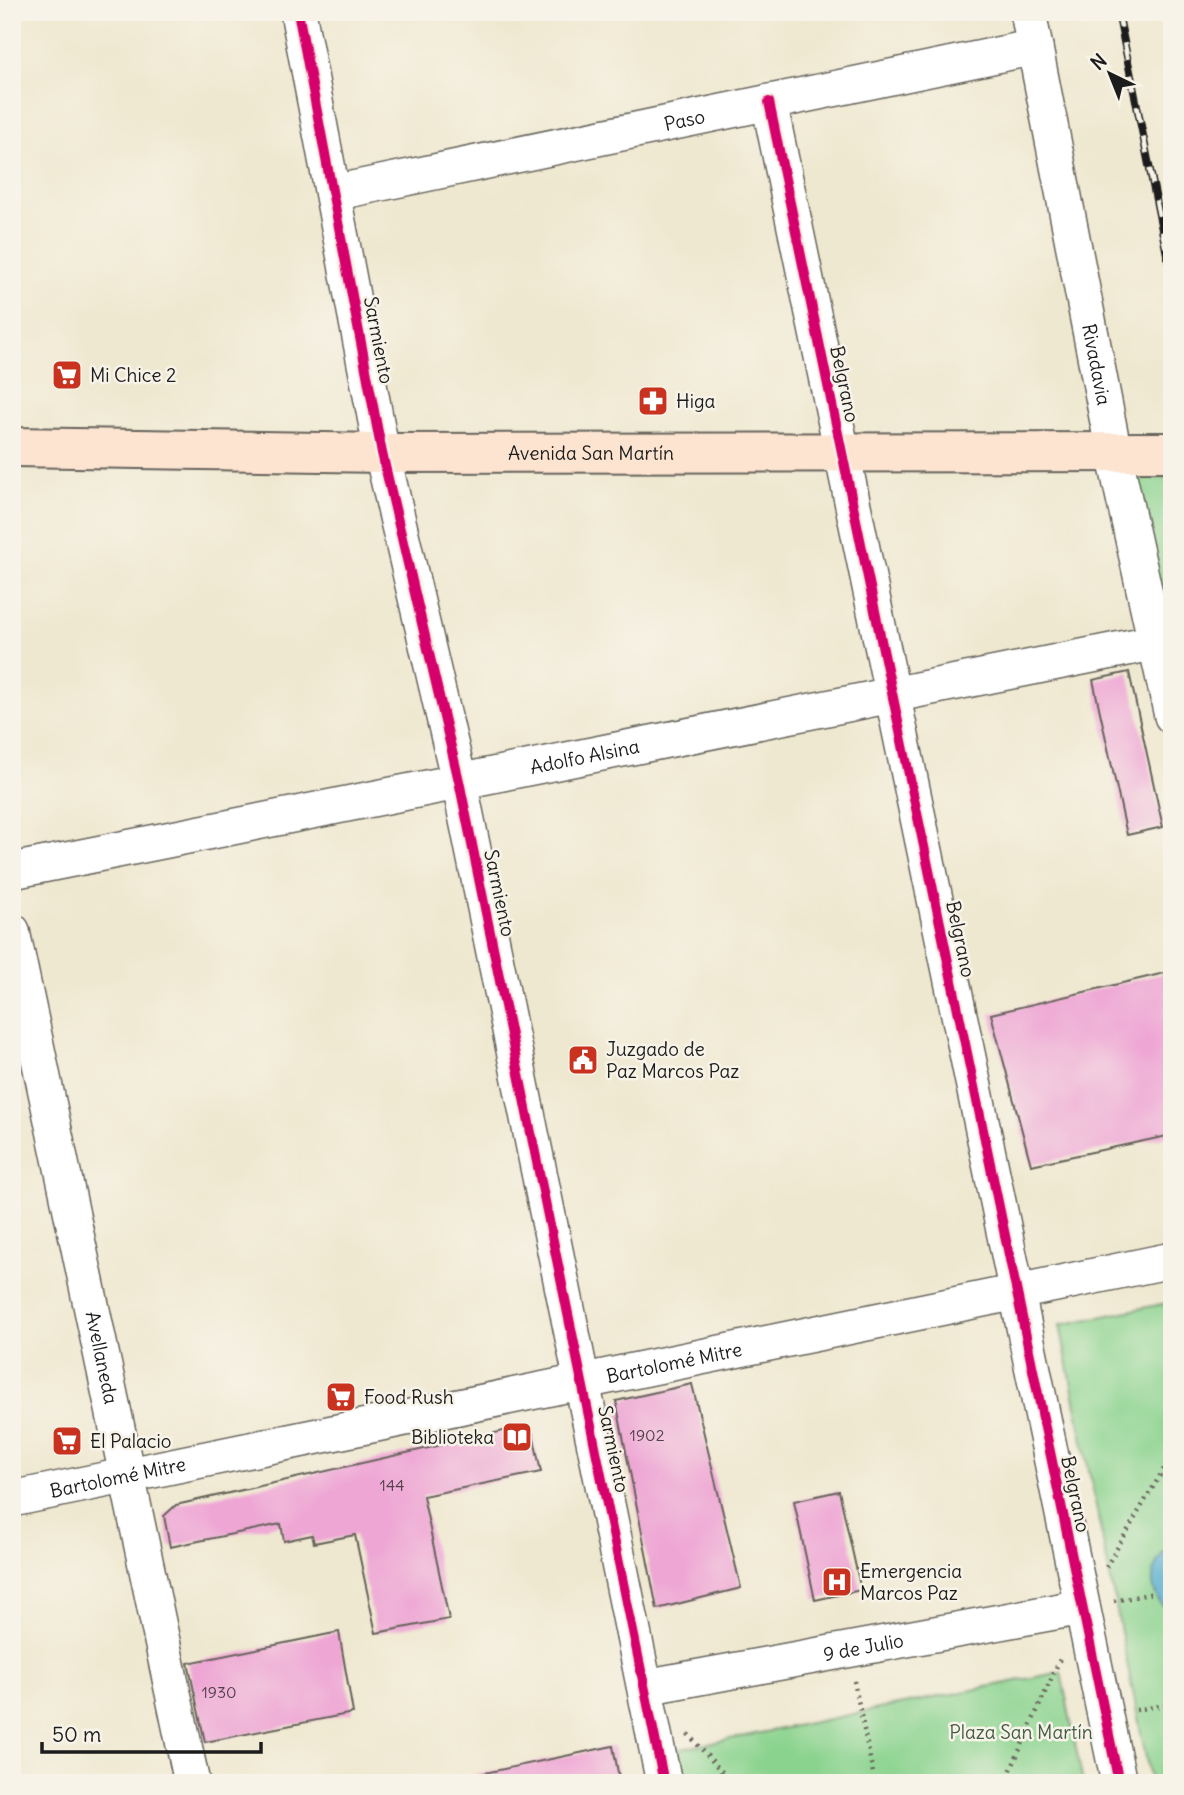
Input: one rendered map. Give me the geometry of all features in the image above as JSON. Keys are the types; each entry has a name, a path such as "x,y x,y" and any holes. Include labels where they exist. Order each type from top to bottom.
{"main road":[{"name":"Avenida San Martín","path":"12,447 382,453 1172,452"}],"street":[{"name":"Sarmiento","path":"298,12 382,453 459,781 664,1783"},
{"name":"Rivadavia","path":"1028,12 1114,453 1172,716"},
{"name":"Paso","path":"333,193 1035,47"},
{"name":"Belgrano","path":"769,102 1119,1783"},
{"name":"Adolfo Alsina","path":"12,871 1157,642"},
{"name":"Avellaneda","path":"12,931 192,1783"},
{"name":"Bartolomé Mitre","path":"12,1499 1172,1260"},
{"name":"9 de Julio","path":"645,1687 1082,1607"}],"path":[{"path":"1082,1607 1172,1455"},
{"path":"1082,1607 1154,1593"},
{"path":"848,1650 875,1783"},
{"path":"1005,1783 1060,1658"}],"green space":[{"path":"1172,477 1172,672 1132,479"},
{"path":"1172,1302 1172,1783 1151,1783 1060,1325"},
{"name":"Plaza San Martín","path":"1061,1672 1083,1783 683,1783 676,1750"}],"water":[{"path":"1172,1545 1172,1616 1158,1599 1153,1580 1157,1562"}],"building":[{"path":"1129,672 1163,827 1127,835 1093,680"},
{"path":"1169,972 1172,984 1172,1135 1031,1165 991,1014"},
{"path":"692,1384 741,1588 657,1609 616,1401"},
{"path":"521,1427 533,1434 541,1472 423,1496 449,1619 376,1633 355,1535 314,1543 312,1535 284,1541 281,1524 170,1547 164,1516 176,1505"},
{"path":"839,1491 861,1590 815,1600 794,1501"},
{"path":"339,1632 353,1713 205,1742 188,1663"},
{"path":"613,1746 620,1783 442,1782"}],"railway":[{"path":"1118,12 1172,279"}],"cycle path":[{"path":"298,12 382,453 459,781 664,1783"},
{"path":"769,102 1119,1783"}],"place":[{"name":"Mi Chice 2","path":"67,375"},
{"name":"Higa","path":"653,401"},
{"name":"Juzgado de Paz Marcos Paz","path":"583,1060"},
{"name":"Food Rush","path":"341,1397"},
{"name":"Biblioteka","path":"517,1437"},
{"name":"El Palacio","path":"67,1441"},
{"name":"Emergencia Marcos Paz","path":"837,1582"}]}
